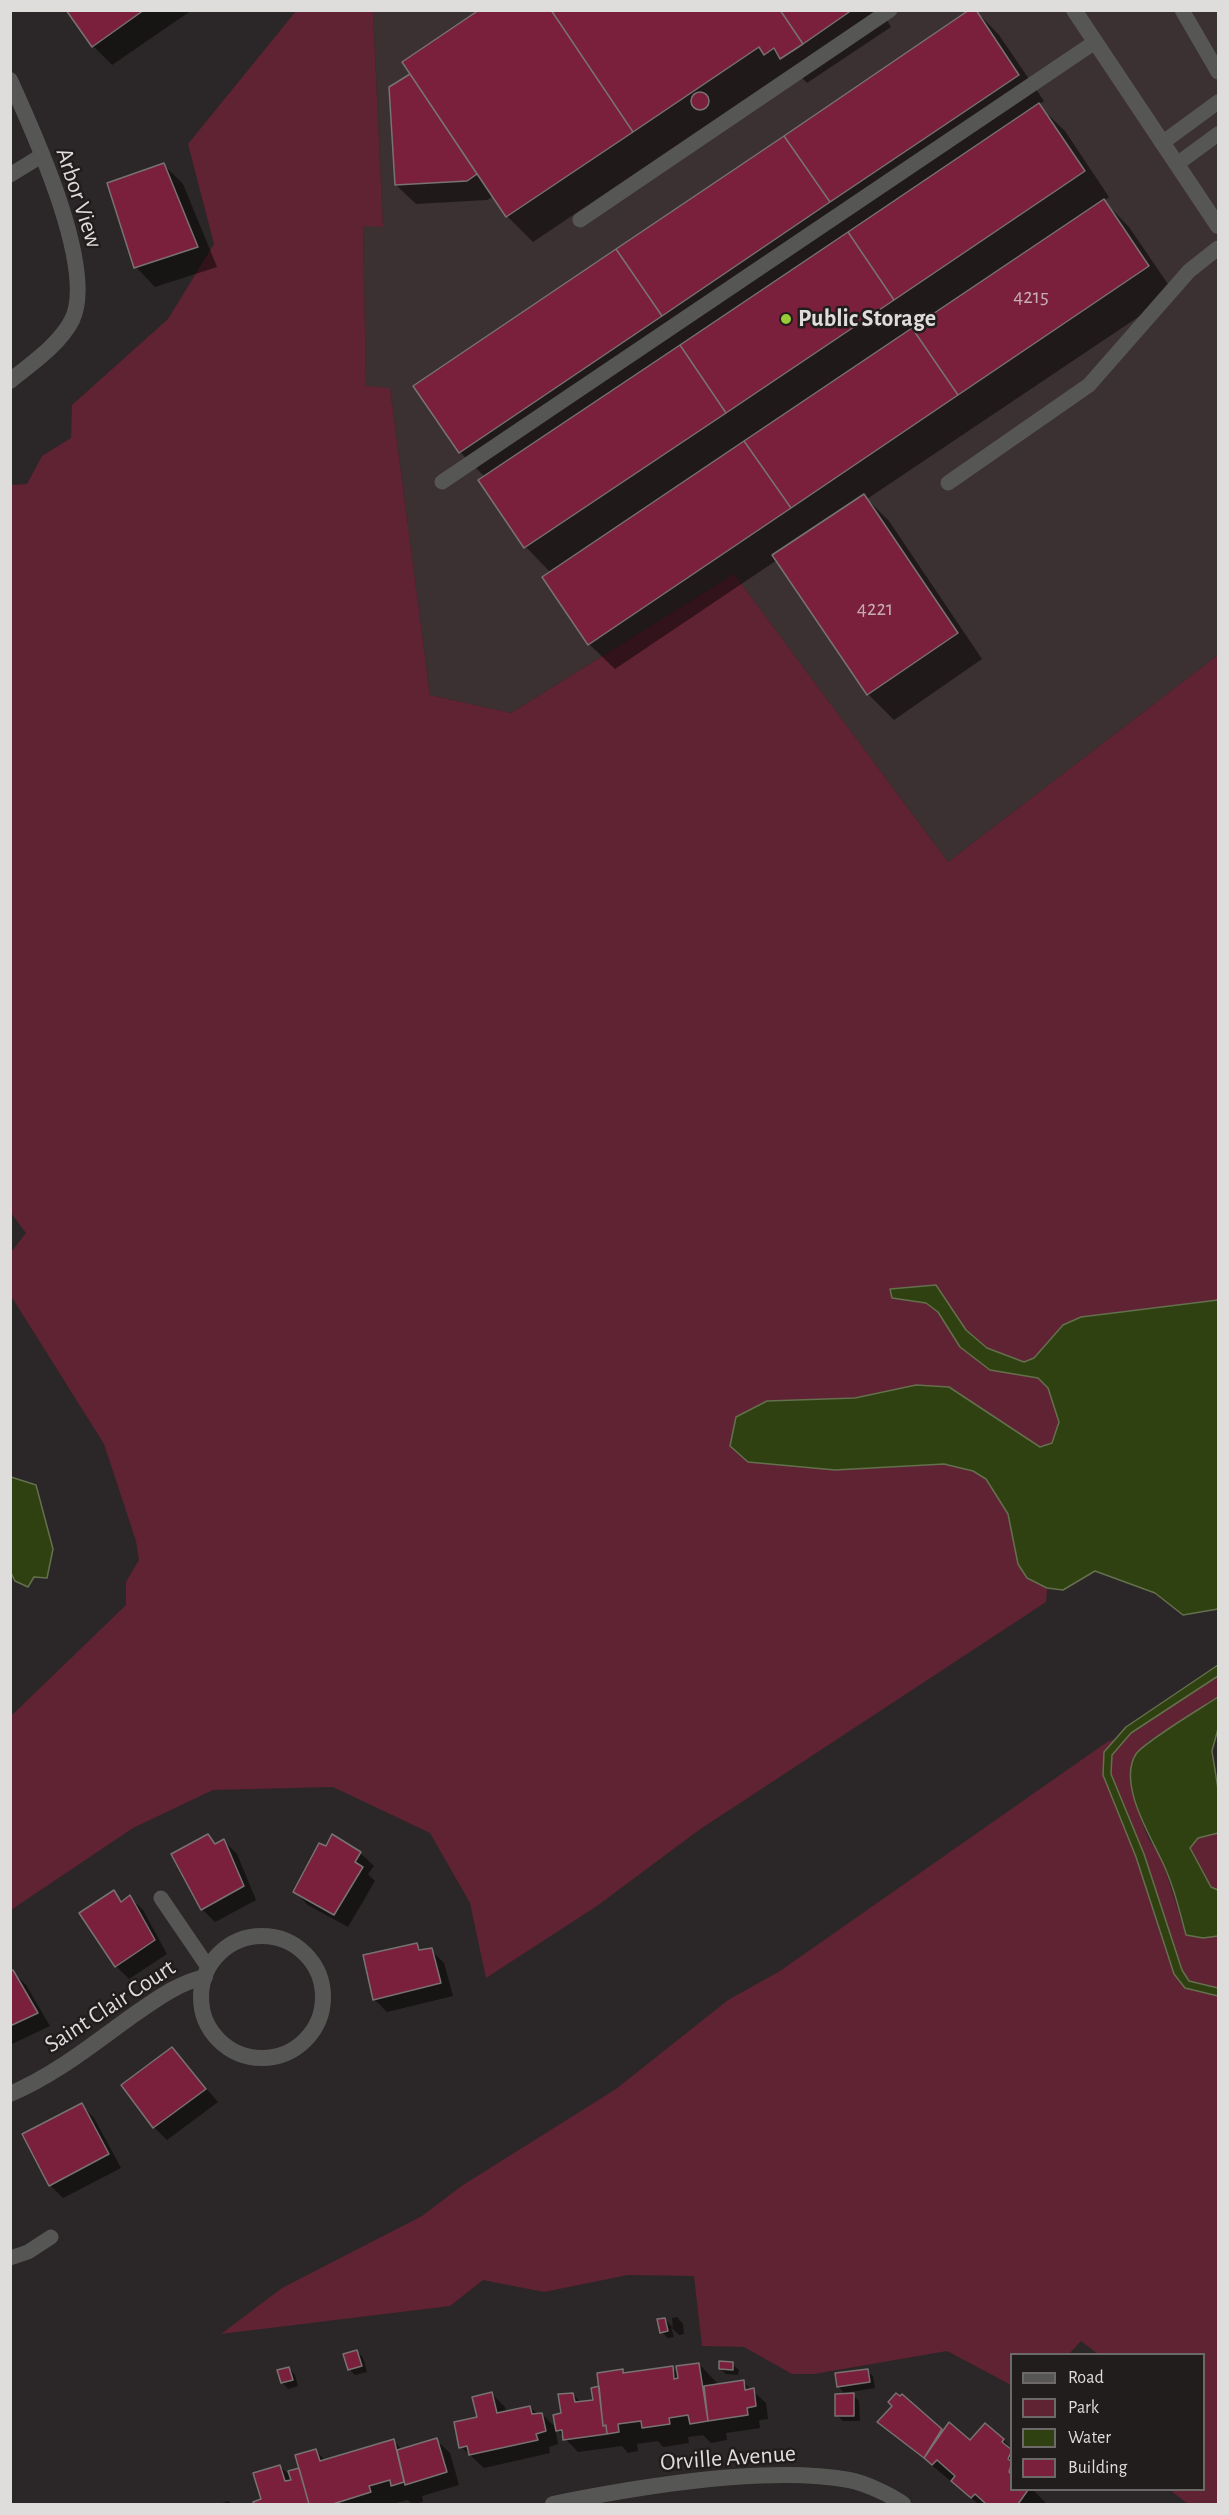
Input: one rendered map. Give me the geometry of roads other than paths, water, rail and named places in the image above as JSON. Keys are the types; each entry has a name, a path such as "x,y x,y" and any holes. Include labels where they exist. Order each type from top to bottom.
{"street":[{"path":"1074,10 1218,226"},
{"name":"Arbor View","path":"10,80 72,240 78,295 72,319 59,338 10,381"},
{"name":"Saint Clair Court","path":"10,2094 38,2082 156,2000 206,1972 229,1944 257,1935 291,1942 315,1964 325,1989 317,2028 292,2052 254,2059 230,2051 207,2027 200,1999 206,1972"},
{"name":"Orville Avenue","path":"553,2505 690,2483 761,2477 814,2476 852,2480 903,2505"}],"lane":[{"path":"580,220 890,10"},
{"path":"1182,10 1218,72"},
{"path":"442,482 1095,42"},
{"path":"1162,142 1218,102"},
{"path":"1177,164 1218,134"},
{"path":"10,175 41,156"},
{"path":"948,483 1089,385 1189,271 1218,248"},
{"path":"161,1898 206,1972"},
{"path":"10,2258 28,2252 51,2237"}],"water":[{"path":"936,1285 966,1330 987,1348 1024,1362 1034,1358 1063,1325 1081,1317 1218,1300 1218,1609 1183,1615 1155,1593 1095,1571 1063,1590 1047,1588 1027,1578 1018,1564 1008,1514 986,1479 973,1471 944,1464 835,1470 748,1462 730,1446 736,1417 767,1401 855,1398 916,1385 949,1387 1040,1447 1052,1443 1059,1422 1048,1388 1038,1378 990,1370 960,1347 938,1312 926,1303 892,1298 890,1289"},
{"path":"11,1477 36,1485 53,1549 47,1578 34,1577 28,1587 15,1581 11,1573"},
{"path":"1218,1665 1218,1676 1131,1733 1112,1755 1111,1774 1144,1854 1182,1970 1189,1981 1218,1988 1218,1996 1185,1988 1174,1974 1136,1857 1103,1775 1104,1752 1126,1727"},
{"path":"1218,1697 1218,1729 1212,1751 1218,1789 1218,1833 1198,1838 1190,1848 1211,1887 1218,1890 1218,1936 1203,1938 1186,1935 1168,1875 1142,1821 1130,1778 1131,1765 1141,1749"}],"place":[{"name":"Public Storage","path":"786,319"}]}
